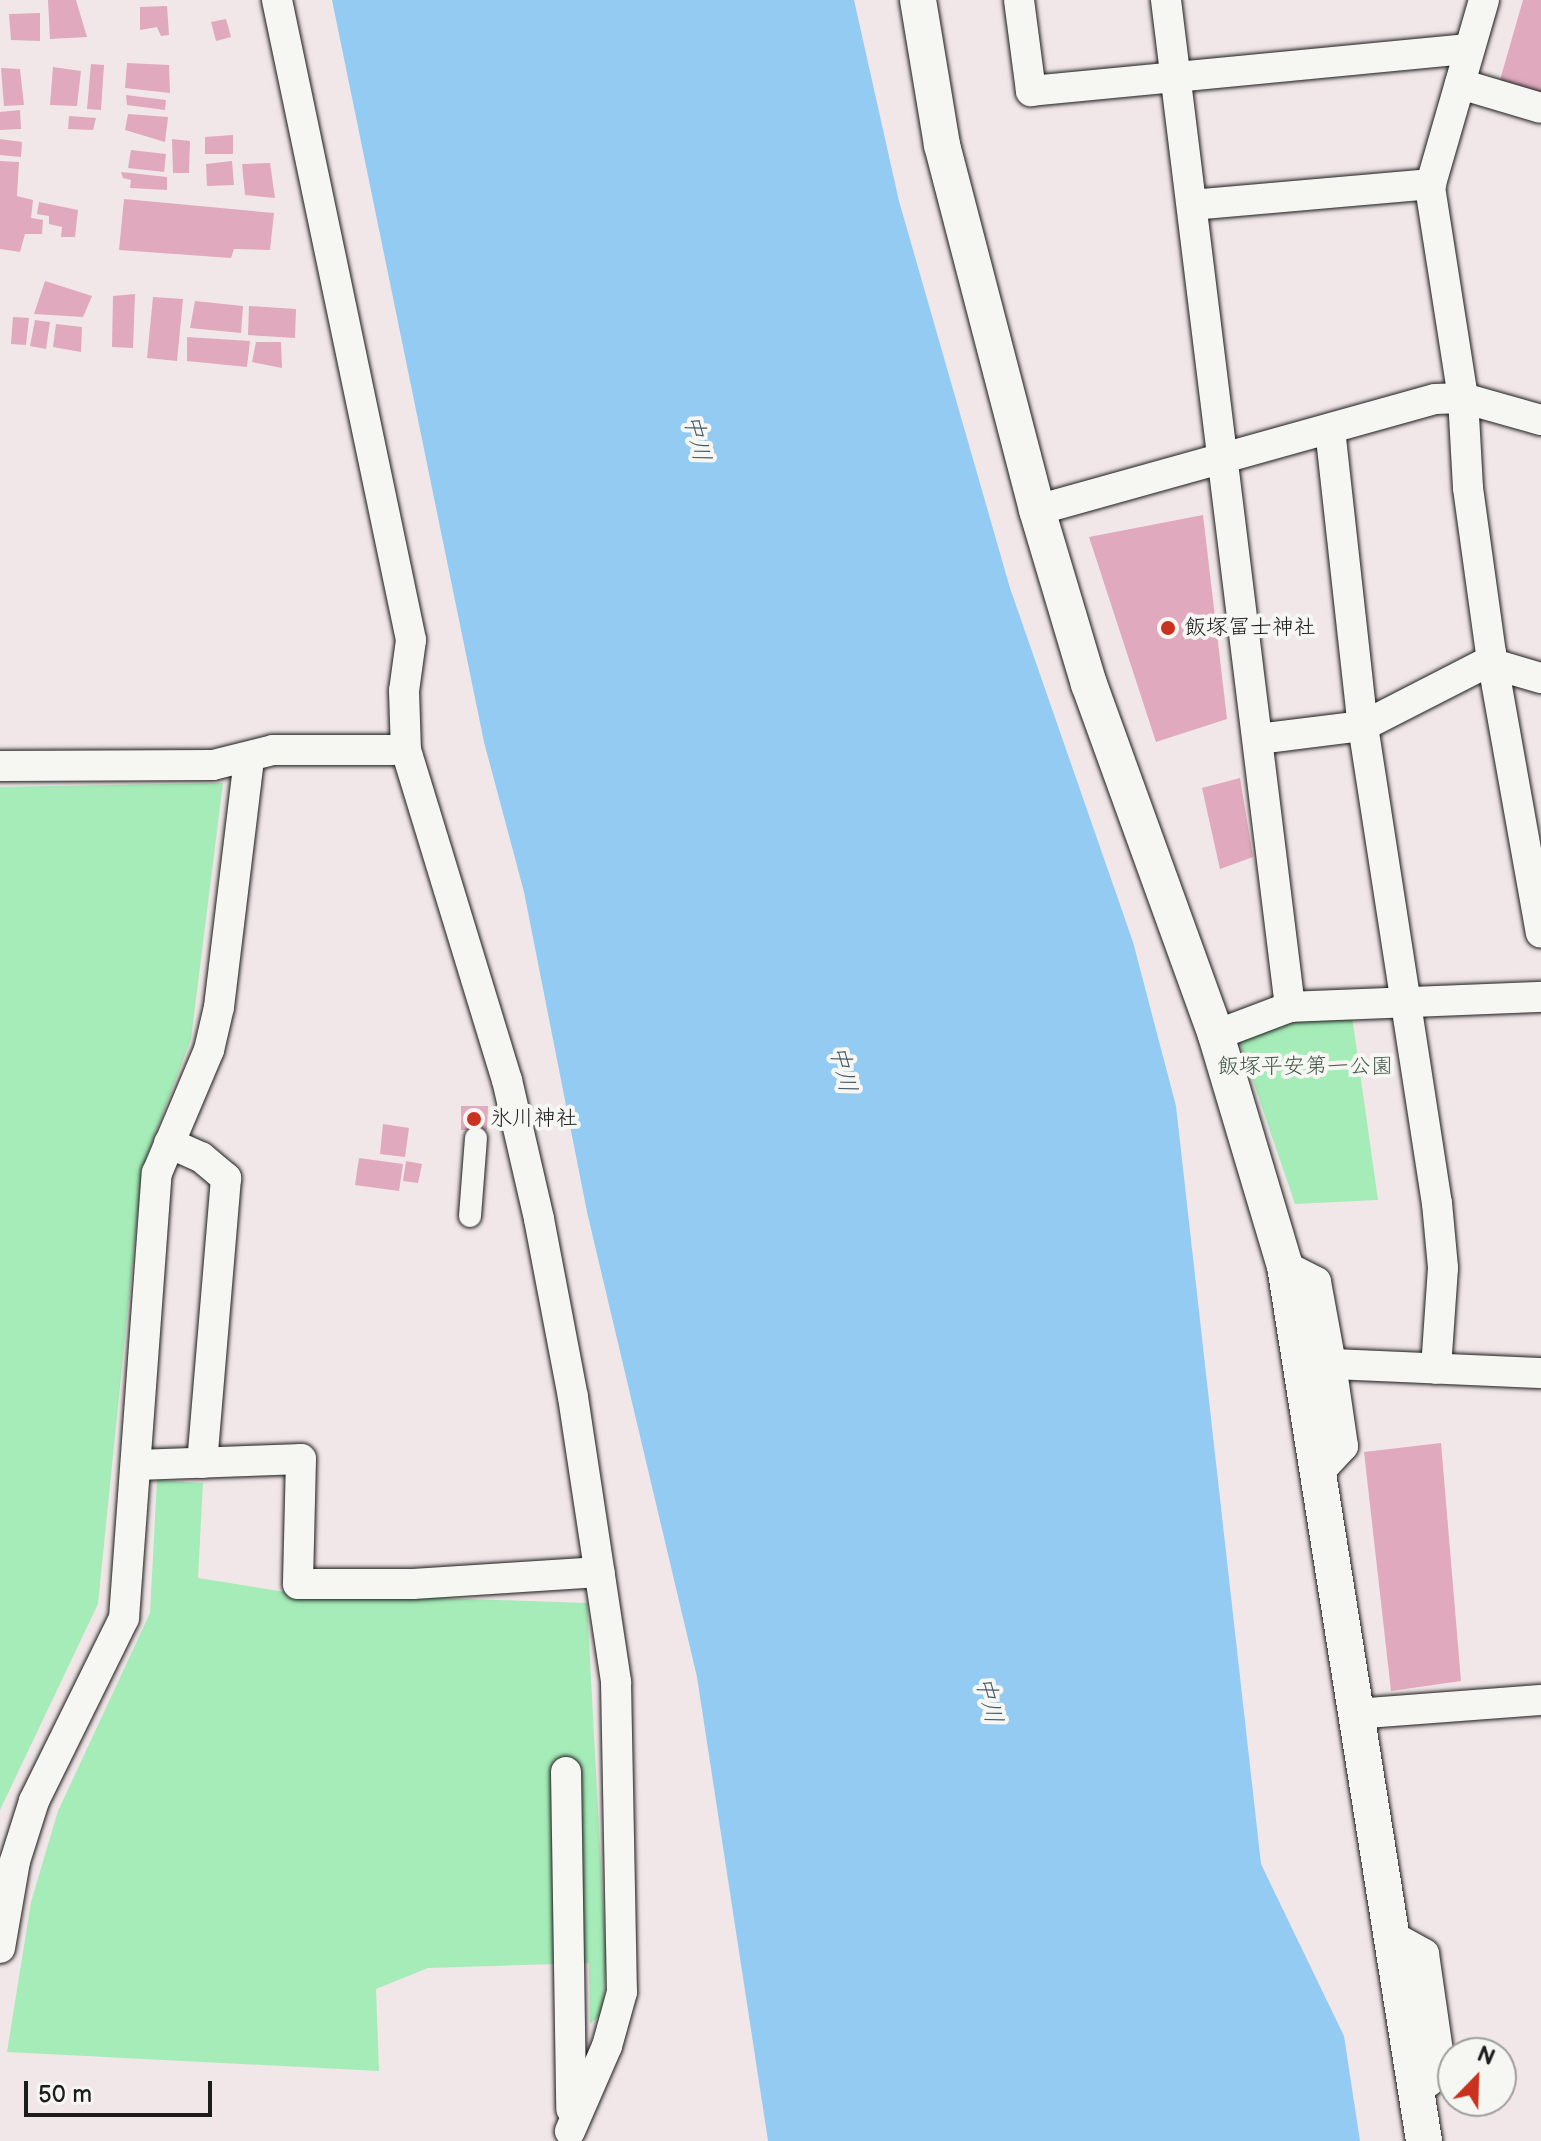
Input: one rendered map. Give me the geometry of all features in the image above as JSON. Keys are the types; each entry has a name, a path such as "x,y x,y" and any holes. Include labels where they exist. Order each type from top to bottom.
{"street":[{"path":"277,0 411,640 404,691 406,750 507,1080 553,1291 616,1682 624,1965 607,2046 570,2131 573,1954 566,1772"},
{"path":"918,0 942,145 1037,510 1089,684 1216,1035 1285,1266 1424,2141"},
{"path":"1019,0 1031,91 1469,49"},
{"path":"1166,0 1178,77 1290,1007"},
{"path":"1484,0 1431,184 1463,398 1468,488 1493,662 1519,833 1541,933"},
{"path":"1460,84 1541,108"},
{"path":"1192,205 1408,182 1431,184"},
{"path":"1037,510 1435,399 1463,398 1541,420"},
{"path":"1330,429 1363,726 1443,1268 1436,1369"},
{"path":"1258,739 1363,726 1493,662 1541,678"},
{"path":"0,766 213,765 249,759 273,750 406,750"},
{"path":"0,1948 15,1861 34,1801 124,1618 138,1465 157,1173 209,1050 219,1007 249,759"},
{"path":"1216,1035 1290,1007 1541,997"},
{"path":"470,1216 476,1138"},
{"path":"169,1143 201,1157 226,1178 202,1463"},
{"path":"1285,1266 1316,1282 1331,1364 1343,1446 1316,1475"},
{"path":"1331,1364 1541,1373"},
{"path":"138,1465 301,1459 298,1584 444,1583 600,1572"},
{"path":"1354,1714 1541,1700"}],"green space":[{"path":"223,783 191,1039 142,1169 98,1604 0,1810 0,787"},
{"name":"飯塚平安第一公園","path":"1351,1009 1378,1200 1295,1204 1237,1034"},
{"path":"157,1480 203,1483 198,1578 292,1593 587,1603 606,1960 603,2013 590,2024 589,1963 428,1968 376,1989 379,2071 7,2052 31,1902 58,1811 150,1613"}],"water":[{"name":"中川","path":"332,0 854,0 899,201 1010,588 1133,942 1176,1106 1261,1864 1344,2036 1360,2141 768,2141 697,1677 587,1212 524,892 484,742"}],"building":[{"path":"48,0 76,0 87,37 50,39"},
{"path":"1523,0 1541,0 1541,92 1500,80"},
{"path":"167,6 169,35 161,36 157,27 140,30 140,7"},
{"path":"40,13 40,41 11,40 9,14"},
{"path":"226,19 231,37 216,41 211,22"},
{"path":"127,63 169,65 170,93 125,88"},
{"path":"91,64 104,65 101,110 87,109"},
{"path":"53,67 81,71 77,106 50,105"},
{"path":"1,68 20,69 24,105 4,106"},
{"path":"126,95 166,100 165,110 127,105"},
{"path":"20,110 21,129 0,130 0,112"},
{"path":"128,114 168,117 165,142 125,130"},
{"path":"69,116 96,118 93,130 68,129"},
{"path":"233,135 233,154 205,154 205,137"},
{"path":"0,139 22,142 21,157 0,155"},
{"path":"172,139 190,141 189,173 173,173"},
{"path":"131,150 166,154 164,172 128,168"},
{"path":"0,161 19,162 17,196 33,200 31,218 43,220 42,234 25,234 20,252 0,249"},
{"path":"232,161 234,185 207,186 206,164"},
{"path":"270,163 275,198 245,195 242,164"},
{"path":"121,172 167,177 167,190 130,188 131,180 123,178"},
{"path":"124,199 274,213 270,250 234,249 231,258 119,250"},
{"path":"39,202 78,210 75,237 61,237 62,227 49,224 49,216 37,214"},
{"path":"45,281 92,296 83,317 34,314"},
{"path":"135,294 133,348 112,347 113,296"},
{"path":"153,297 183,299 177,361 147,358"},
{"path":"195,301 243,306 241,333 190,328"},
{"path":"249,306 296,309 295,338 248,335"},
{"path":"13,317 29,318 26,345 11,344"},
{"path":"35,320 50,322 46,349 30,346"},
{"path":"56,324 82,327 81,352 53,347"},
{"path":"187,337 250,341 247,367 187,361"},
{"path":"256,342 281,342 282,368 252,362"},
{"name":"飯塚冨士神社","path":"1203,515 1227,719 1156,742 1089,537"},
{"path":"1240,778 1253,857 1220,869 1202,788"},
{"path":"461,1106 488,1106 487,1130 461,1130"},
{"path":"383,1124 409,1128 405,1157 380,1154"},
{"path":"359,1158 403,1164 399,1191 355,1185"},
{"path":"406,1161 422,1164 418,1183 403,1181"},
{"path":"1441,1443 1461,1681 1391,1691 1364,1452"}],"place":[{"name":"飯塚冨士神社","path":"1168,628"},
{"name":"氷川神社","path":"474,1119"}]}
